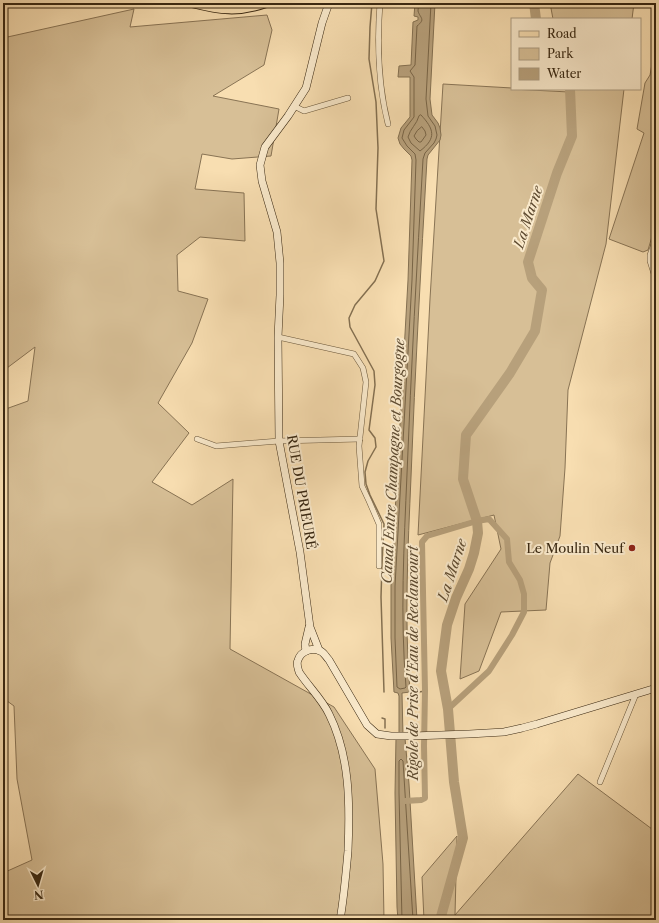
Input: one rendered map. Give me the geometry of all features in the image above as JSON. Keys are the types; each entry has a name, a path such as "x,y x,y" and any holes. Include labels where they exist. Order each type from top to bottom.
{"main road":[{"path":"192,3 217,9 238,10 247,9 266,3"}],"street":[{"name":"RUE DU PRIEURÉ","path":"329,3 322,23 306,88 265,147 260,165 262,181 277,232 279,248 279,441 300,552 310,627 319,650 324,653 329,660 367,725 377,734 392,736 504,732 656,688"},
{"path":"380,3 378,27 379,58 382,90 388,124"},
{"path":"294,106 304,111 348,98"},
{"path":"656,238 650,255 650,261 656,280"},
{"path":"278,337 354,354 363,368 366,382 359,446 362,486 379,524 378,566"},
{"path":"197,439 216,446 279,441 360,439"},
{"name":"RUE DU PRIEURÉ","path":"310,627 305,644 306,651 297,660 298,668 303,679 328,712 341,745 348,783 349,818 345,878 340,920"},
{"path":"306,651 319,650"},
{"path":"600,782 636,694"}],"green space":[{"path":"550,3 634,3 632,18 553,18"},
{"path":"134,9 130,27 267,15 272,30 264,65 213,96 279,109 271,156 232,159 202,154 195,189 244,193 245,241 200,237 177,255 178,291 208,299 192,343 158,403 189,433 152,482 192,505 233,479 230,649 334,707 375,769 383,864 384,920 3,920 3,873 32,860 17,779 14,706 3,698 3,410 28,401 35,347 3,371 3,38"},
{"path":"656,52 656,223 648,250 643,252 609,239 644,133 637,129 645,83 650,75 654,53"},
{"path":"443,84 511,88 511,90 569,92 569,90 624,90 606,244 568,390 565,468 560,536 550,563 546,610 501,612 479,671 460,679 465,604 501,549 494,515 418,535"},
{"path":"578,774 656,832 656,920 424,920 422,877 457,836 455,915"}],"water":[{"path":"415,3 435,3 430,99 432,115 438,123 441,135 440,140 428,155 427,159 416,358 408,557 407,638 410,692 402,693 403,737 405,738 409,784 417,920 398,920 395,793 396,738 399,737 399,696 398,693 394,692 391,638 391,585 408,280 412,160 411,156 400,144 398,138 401,128 410,117 410,77 398,77 399,66 411,65 413,22 418,20 418,17 414,16"}],"waterway":[{"name":"Canal Entre Champagne et Bourgogne","path":"372,3 369,59 376,102 378,148 376,209 384,261 375,281 355,305 349,318 350,327 374,371 375,385 369,430 375,438 376,447 368,461 365,472 366,484 370,495 384,524 381,597 384,692"},
{"name":"La Marne","path":"534,3 536,18"},
{"name":"La Marne","path":"440,920 463,838 454,782 448,709 441,671 447,625 456,598 469,569 478,533 477,521 463,479 466,435 510,373 535,331 542,290 532,278 528,262 557,173 572,136 570,90"},
{"name":"Rigole de Prise d'Eau de Reclancourt","path":"405,801 421,800 425,798 425,691 422,542 427,536 477,521 489,519 507,539 509,562 520,580 524,594 524,612 512,635 489,671 448,709"},
{"name":"Rigole de Prise d'Eau de Reclancourt","path":"419,692 425,691"},
{"path":"382,718 385,719 385,728"}],"place":[{"name":"Le Moulin Neuf","path":"632,548"}]}
